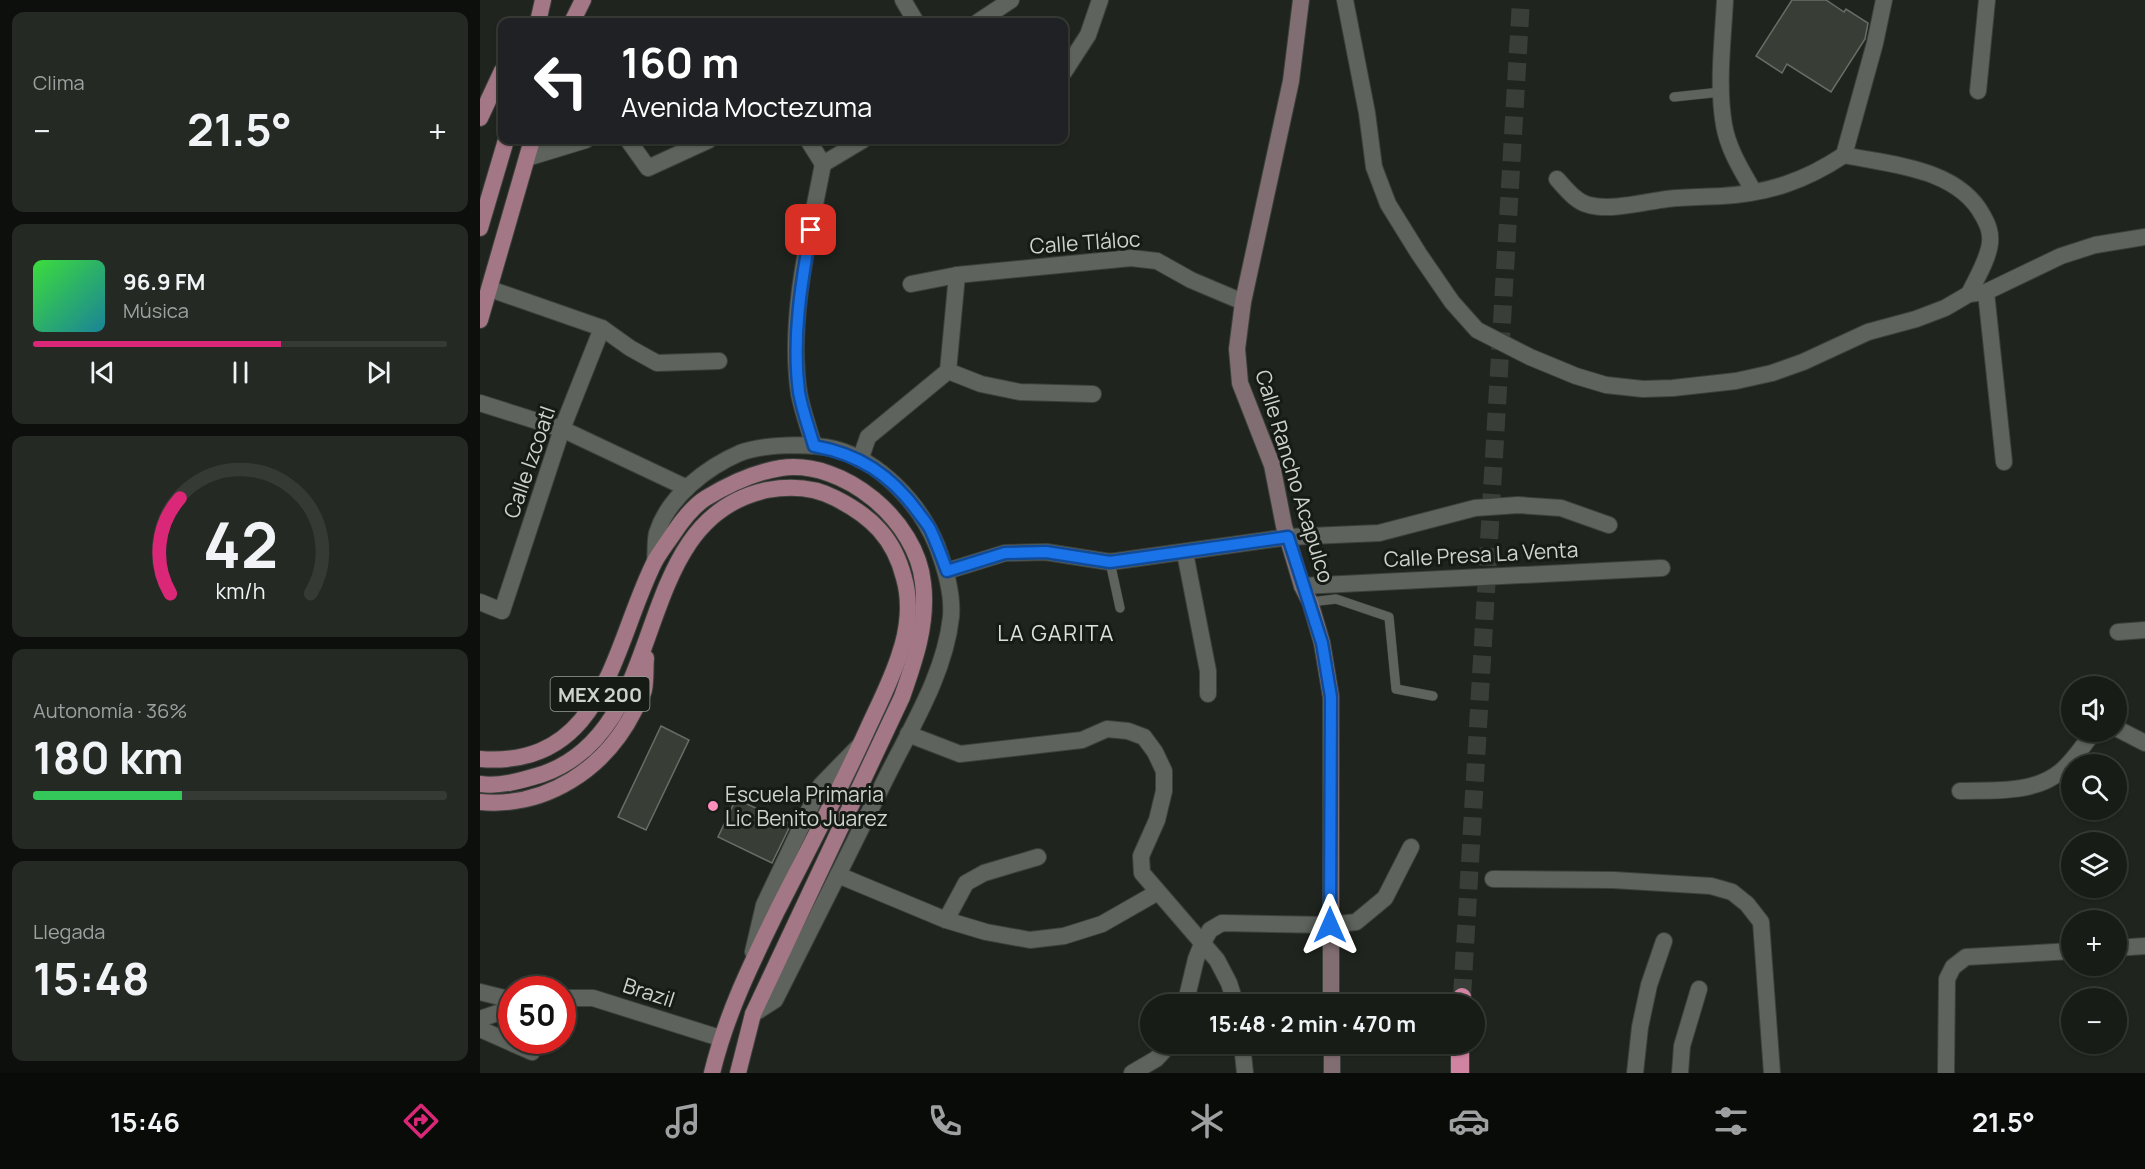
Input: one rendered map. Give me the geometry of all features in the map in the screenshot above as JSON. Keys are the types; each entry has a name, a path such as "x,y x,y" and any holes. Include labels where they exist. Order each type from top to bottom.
{"highway":[{"path":"1460,1054 1460,1073"}],"main road":[{"path":"574,18 583,0"},
{"name":"Calle Rancho Acapulco","path":"1301,0 1291,81 1243,302 1237,349 1240,383 1272,465 1284,526 1322,643 1331,697 1331,994"},
{"path":"480,118 498,80"},
{"path":"480,228 505,144"},
{"path":"480,320 531,144"},
{"path":"655,560 680,524 704,499 746,477 783,468 812,470 840,478 867,493 892,516 913,548 923,581 925,615 917,656 902,697 753,1014 738,1073"},
{"path":"480,802 515,801 547,794 576,779 602,757 626,727 644,690 647,636 672,573 693,537 714,513 750,494 780,488 806,489 831,496 859,511 878,527 896,553 905,581 908,614 901,651 861,743 750,967 720,1038 712,1073"},
{"name":"MEX 200","path":"480,759 515,759 544,750 572,730 593,707 610,674 655,560"},
{"name":"MEX 200","path":"480,784 521,781 556,769 587,748 613,718 630,686 647,636"},
{"path":"1332,1054 1332,1073"}],"street":[{"path":"903,0 914,18"},
{"path":"984,18 1011,0"},
{"path":"1068,66 1088,35 1100,0"},
{"path":"1345,0 1367,113 1374,167 1388,204 1452,302 1477,330 1530,357 1576,376 1606,385 1653,388 1736,381 1772,373 1803,362 1868,332 1916,319 1945,308 2061,256 2095,245 2145,237"},
{"path":"1725,0 1721,92 1724,126 1736,160 1754,192"},
{"path":"1557,179 1573,196 1587,205 1602,207 1754,192 1788,185 1819,172 1844,155 1875,43 1884,0"},
{"path":"1978,91 1987,0"},
{"path":"527,158 573,144"},
{"path":"631,144 648,168 701,144"},
{"path":"810,144 823,164 803,274 797,341 800,393 814,446"},
{"path":"823,164 856,144"},
{"path":"1844,155 1926,172 1943,180 1960,191 1979,209 1990,229 1990,244 1977,293 2004,462"},
{"name":"Calle Tláloc","path":"911,284 957,275 1131,258 1157,261 1191,280 1243,302"},
{"path":"860,460 868,437 948,371 957,275"},
{"path":"490,289 602,328 630,348 657,363 719,361"},
{"name":"Calle Izcoatl","path":"480,602 502,611 562,429 602,328"},
{"path":"948,371 981,384 1020,392 1093,394"},
{"path":"480,403 562,429 687,488"},
{"path":"655,560 657,534 667,511 687,488 707,471 742,453 784,446 814,446 836,450 860,460 889,479 911,502 931,530 947,571 951,616 939,668 775,1000 753,1014"},
{"path":"947,571 1005,553 1046,552 1110,562 1288,537 1379,533 1475,508 1518,505 1561,508 1610,525"},
{"path":"1185,553 1208,671 1208,694"},
{"name":"Calle Presa La Venta","path":"1302,586 1662,568"},
{"path":"2118,632 2145,630"},
{"path":"908,734 960,754 1082,740 1107,729 1128,731 1144,737 1155,752 1164,771 1164,790 1157,820 1141,856 1142,873 1217,960 1232,994"},
{"path":"2127,734 2145,743"},
{"path":"1960,791 2002,790 2042,784 2061,771 2086,742"},
{"path":"1188,994 1202,944 1210,930 1222,922 1330,925 1356,922 1385,898 1411,847"},
{"path":"946,920 966,883 984,873 1038,857"},
{"path":"838,875 946,920 986,932 1030,940 1064,936 1102,924 1158,892"},
{"path":"1493,879 1613,880 1711,886 1732,892 1747,904 1761,922 1772,1073"},
{"path":"1635,1073 1640,1027 1649,985 1664,941"},
{"path":"2127,947 2145,946"},
{"path":"1946,1073 1947,978 1953,967 1966,957 2061,952"},
{"path":"1680,1073 1682,1046 1699,989"},
{"path":"480,992 498,996"},
{"name":"Brazil","path":"576,998 593,998 720,1038"},
{"path":"480,1019 498,1013"},
{"path":"480,1029 498,1037"},
{"path":"1132,1073 1161,1054"},
{"path":"1243,1054 1245,1073"}],"lane":[{"path":"1674,97 1721,92"},
{"path":"1110,562 1120,608"},
{"path":"1310,602 1336,600 1389,617 1396,689 1433,696"}],"building":[{"path":"1792,0 1826,0 1844,12 1846,9 1868,23 1865,39 1831,92 1787,64 1782,73 1756,56"},
{"path":"661,726 689,740 646,830 618,817"},
{"path":"736,799 791,824 772,863 718,837"}],"tunnel":[{"path":"1462,994 1521,0"}],"place":[{"name":"Escuela Primaria Lic Benito Juarez","path":"713,806"}],"district":[{"name":"LA GARITA","path":"1056,633"}],"route":[{"path":"811,230 803,274 797,341 800,393 814,446 836,450 860,460 889,479 911,502 931,530 947,571 1005,553 1046,552 1110,562 1288,537 1322,643 1331,697 1330,925"}]}
